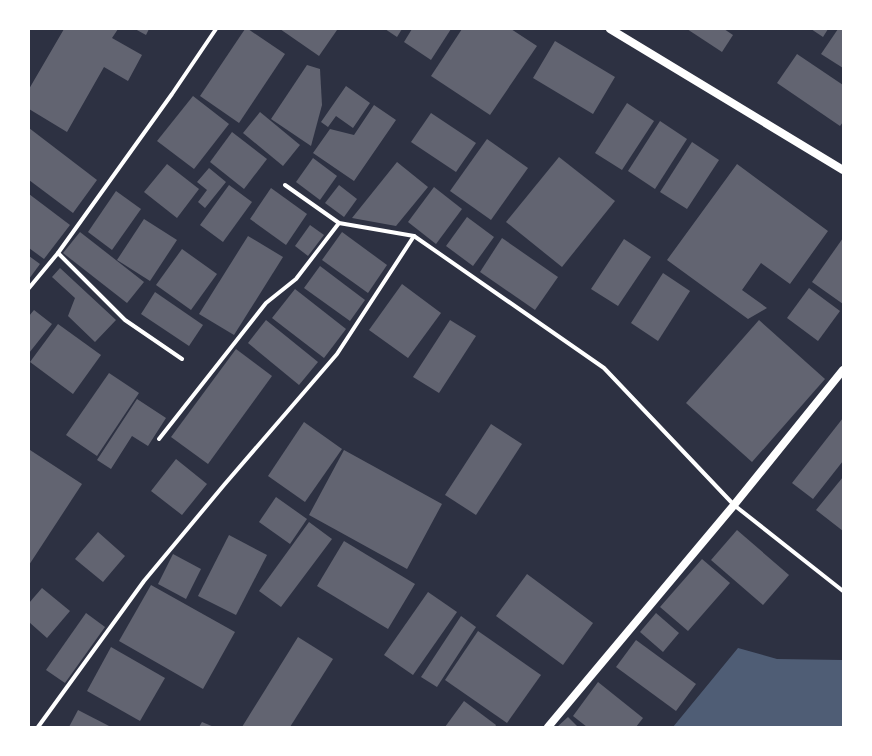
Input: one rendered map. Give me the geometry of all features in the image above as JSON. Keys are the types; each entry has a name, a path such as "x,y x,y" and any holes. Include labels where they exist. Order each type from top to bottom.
{"main road":[{"path":"610,29 843,170"},
{"path":"548,727 734,505 843,370"}],"street":[{"path":"29,288 58,253 172,94 216,29"},
{"path":"285,185 339,223 414,236 604,368 734,505 843,591"},
{"path":"159,439 266,303 296,279 339,223"},
{"path":"38,727 144,582 224,485 337,354 414,236"},
{"path":"58,253 124,320 182,359"}],"water":[{"path":"738,648 777,659 843,660 843,727 673,727"}],"building":[{"path":"64,29 118,29 112,38 142,55 128,81 104,67 67,132 29,109 29,89"},
{"path":"135,29 149,29 146,35"},
{"path":"245,29 248,29 285,54 239,123 200,96"},
{"path":"280,29 336,29 337,30 319,56"},
{"path":"385,29 402,29 397,37"},
{"path":"412,29 451,29 431,60 404,42"},
{"path":"462,29 511,29 537,46 490,115 431,76"},
{"path":"687,29 724,29 733,35 722,52"},
{"path":"811,29 828,29 823,37"},
{"path":"838,29 843,29 843,68 821,54"},
{"path":"555,41 615,77 593,114 533,78"},
{"path":"797,54 843,85 843,122 840,126 777,83"},
{"path":"307,65 320,69 322,105 311,146 271,119"},
{"path":"346,86 370,103 353,128 336,116 328,127 321,122"},
{"path":"193,96 229,124 194,169 157,141"},
{"path":"627,103 654,121 622,170 595,153"},
{"path":"374,105 396,120 354,181 313,153 330,129 354,135"},
{"path":"260,112 300,145 283,166 243,133"},
{"path":"431,113 476,143 456,172 411,142"},
{"path":"660,121 687,139 655,189 628,171"},
{"path":"29,128 97,180 73,213 29,180"},
{"path":"232,132 267,159 244,189 210,162"},
{"path":"487,139 528,168 491,220 450,191"},
{"path":"692,142 719,160 687,209 660,192"},
{"path":"559,157 615,201 562,267 506,222"},
{"path":"313,158 337,176 320,200 296,182"},
{"path":"397,162 428,187 396,226 352,218"},
{"path":"167,164 199,189 177,218 144,192"},
{"path":"737,164 828,231 790,284 761,263 742,290 767,308 748,319 667,260"},
{"path":"209,168 226,182 205,208 198,202 207,190 197,182"},
{"path":"229,185 252,202 223,242 200,225"},
{"path":"339,185 357,199 344,217 325,203"},
{"path":"434,187 462,209 436,244 408,222"},
{"path":"271,188 307,214 286,245 250,219"},
{"path":"116,191 141,209 112,250 88,232"},
{"path":"29,194 70,225 44,259 29,248"},
{"path":"467,217 494,237 473,266 446,246"},
{"path":"144,219 177,240 150,281 117,260"},
{"path":"310,225 324,235 308,256 295,246"},
{"path":"80,232 144,282 127,303 63,253"},
{"path":"342,232 387,265 368,293 322,260"},
{"path":"248,236 283,257 234,335 199,314"},
{"path":"502,238 558,277 535,310 480,272"},
{"path":"843,238 843,304 812,282"},
{"path":"624,239 651,257 618,306 591,289"},
{"path":"182,249 217,274 191,310 156,285"},
{"path":"29,256 40,264 29,279"},
{"path":"320,266 365,300 350,321 304,288"},
{"path":"60,268 116,320 95,342 68,316 75,298 52,277"},
{"path":"663,273 690,291 658,341 631,323"},
{"path":"402,284 441,313 408,358 369,330"},
{"path":"809,288 840,311 818,341 787,318"},
{"path":"295,289 346,329 324,358 272,318"},
{"path":"155,292 203,325 189,346 141,314"},
{"path":"34,310 52,324 29,353 29,316"},
{"path":"266,320 318,362 299,385 248,343"},
{"path":"450,320 476,336 439,393 413,377"},
{"path":"759,320 825,379 752,462 686,403"},
{"path":"58,324 101,355 73,394 30,362"},
{"path":"236,349 272,376 208,464 171,437"},
{"path":"109,373 139,393 97,456 66,435"},
{"path":"137,399 166,418 148,446 132,436 111,469 97,460"},
{"path":"843,418 843,461 813,499 792,483"},
{"path":"304,422 342,449 305,502 268,476"},
{"path":"491,424 522,444 476,515 445,495"},
{"path":"30,450 82,484 29,565 29,452"},
{"path":"344,450 442,504 407,569 309,515"},
{"path":"176,459 207,484 182,515 151,491"},
{"path":"843,477 843,531 816,510"},
{"path":"276,497 307,519 290,544 259,522"},
{"path":"309,522 332,539 281,607 259,591"},
{"path":"737,530 789,575 763,605 711,560"},
{"path":"98,532 125,556 103,582 75,559"},
{"path":"229,535 267,555 236,615 198,596"},
{"path":"344,541 415,584 388,629 317,586"},
{"path":"173,554 201,569 186,599 158,584"},
{"path":"702,559 730,583 688,631 660,607"},
{"path":"527,574 593,623 563,665 496,616"},
{"path":"151,585 235,632 203,689 119,641"},
{"path":"42,588 70,611 47,638 29,622 29,603"},
{"path":"428,592 457,612 413,675 384,655"},
{"path":"86,613 105,627 65,683 46,670"},
{"path":"656,613 679,633 663,652 640,632"},
{"path":"461,616 476,627 437,687 421,677"},
{"path":"478,631 541,675 507,723 445,680"},
{"path":"298,637 333,659 290,727 242,727"},
{"path":"636,640 696,684 676,711 616,667"},
{"path":"111,647 165,678 140,721 87,691"},
{"path":"598,682 643,718 636,727 587,727 573,716"},
{"path":"464,701 496,725 495,727 445,727"},
{"path":"78,710 111,727 69,727"},
{"path":"568,717 578,727 557,727"},
{"path":"202,722 214,727 199,727"}]}
